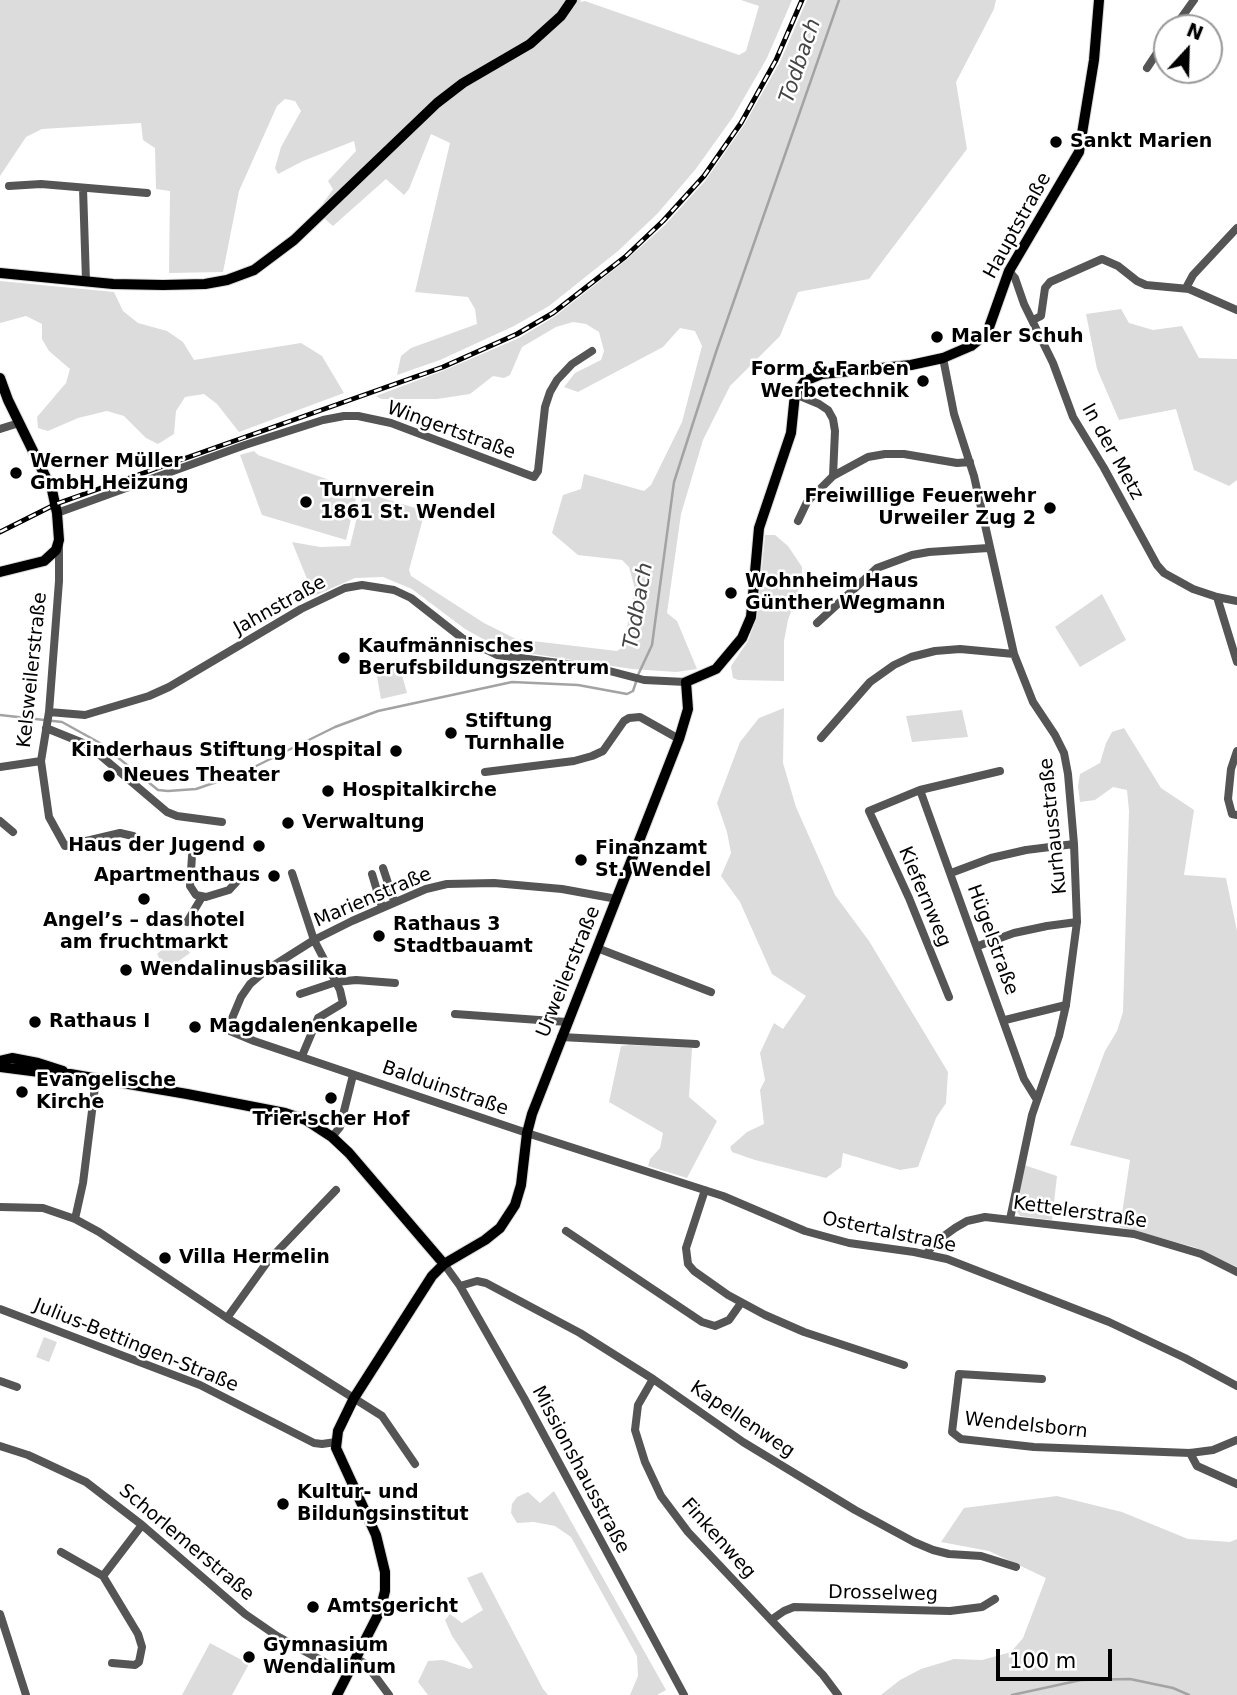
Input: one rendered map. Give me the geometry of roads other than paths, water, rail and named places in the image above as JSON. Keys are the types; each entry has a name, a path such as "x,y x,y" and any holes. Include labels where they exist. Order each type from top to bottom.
{"main road":[{"path":"0,273 163,285 205,284 227,280 254,270 294,240 437,103 463,83 530,44 561,16 572,0"},
{"name":"Hauptstraße","path":"795,394 805,381 822,374 911,365 943,358 971,346 987,333 1009,271 1079,152 1094,60 1099,0"},
{"name":"Kelsweilerstraße","path":"0,379 4,399 52,490 59,540"},
{"path":"686,682 716,669 742,638 751,617 759,528 792,433 795,394"},
{"path":"0,572 23,568 48,558 56,550 59,540"},
{"name":"Urweilerstraße","path":"336,1442 341,1424 354,1398 422,1290 444,1264 485,1240 500,1228 509,1216 522,1185 527,1133 561,1037 679,739 688,709 686,682"},
{"path":"0,1061 12,1058 25,1060 70,1074 209,1098 285,1113 306,1120 332,1137 360,1165 444,1264"},
{"path":"0,1067 70,1074"},
{"path":"336,1442 340,1461 376,1535 385,1572 385,1591 380,1611 337,1695"}],"street":[{"path":"1147,68 1153,59"},
{"path":"9,186 41,184 147,193"},
{"path":"83,188 86,281"},
{"path":"1186,288 1209,257 1237,228"},
{"path":"1032,320 1041,316 1045,288 1050,282 1102,259 1118,266 1136,281 1146,285 1186,288 1237,310"},
{"name":"In der Metz","path":"1009,271 1053,363 1073,417 1157,565 1172,579 1217,597 1237,601"},
{"name":"Wingertstraße","path":"57,513 245,445 344,416 391,423 534,477 538,471 545,407 550,392 572,364 592,351"},
{"name":"Kurhausstraße","path":"943,358 954,414 970,462 1014,654 1033,702 1055,734 1064,753 1074,844 1077,922 1066,1005 1059,1036 1022,1153 1010,1219"},
{"path":"795,394 819,404 828,410 833,419 833,476"},
{"path":"0,429 19,424"},
{"path":"798,521 807,502 833,476 853,463 885,454 904,454 957,463 970,462"},
{"name":"Kelsweilerstraße","path":"59,540 59,581 41,761 49,817 65,846 120,833 133,836"},
{"path":"817,623 877,568 912,555 988,548"},
{"name":"Kelsweilerstraße","path":"48,558 59,581"},
{"name":"Jahnstraße","path":"47,720 85,715 149,696 169,687 301,609 345,589 362,585 394,590 411,598 462,638 497,655 598,668 644,680 686,682"},
{"path":"1217,597 1237,662"},
{"path":"821,738 870,682 911,656 960,649 1014,654"},
{"path":"485,772 574,761 592,756 603,751 629,718 640,717 679,739"},
{"path":"47,720 88,745 167,812 177,816 222,822"},
{"path":"1237,751 1231,769 1228,799 1232,814 1237,815"},
{"path":"0,767 41,761"},
{"path":"920,790 1000,771"},
{"name":"Kiefernweg","path":"920,790 869,811 909,898 949,998"},
{"name":"Hügelstraße","path":"920,790 1024,1079 1037,1100"},
{"path":"0,821 13,832"},
{"path":"951,873 1026,849 1074,844"},
{"path":"192,856 190,886 192,891 202,897"},
{"path":"383,868 394,901"},
{"path":"292,873 314,940 337,982 343,1003 318,1018 302,1056"},
{"path":"372,874 382,907"},
{"path":"187,922 202,897 229,890 239,879"},
{"name":"Marienstraße","path":"230,1031 228,1024 245,991 257,977 314,940 394,901 426,889 467,882 562,889 617,899"},
{"path":"978,946 1014,933 1077,922"},
{"path":"597,948 711,992"},
{"path":"300,994 337,982 356,980 395,983"},
{"path":"1005,1020 1066,1005"},
{"path":"455,1014 567,1022"},
{"name":"Balduinstraße","path":"230,1031 527,1133"},
{"path":"561,1037 696,1044"},
{"name":"Balduinstraße","path":"332,1137 340,1127 353,1075"},
{"path":"75,1219 83,1183 96,1079"},
{"name":"Ostertalstraße","path":"527,1133 705,1190 805,1231 829,1238 926,1254 976,1270 1109,1322 1237,1386"},
{"path":"227,1318 268,1261 336,1190"},
{"path":"705,1190 686,1248 688,1264 706,1281 741,1303 804,1332 904,1365"},
{"path":"0,1207 35,1207 75,1219 137,1256 227,1318 382,1416 415,1464"},
{"name":"Kettelerstraße","path":"926,1254 937,1241 967,1221 985,1217 1134,1234 1201,1254 1237,1272"},
{"path":"566,1231 702,1322 715,1326 729,1320 741,1303"},
{"name":"Missionshausstraße","path":"444,1264 460,1286 524,1398 684,1695"},
{"name":"Kapellenweg","path":"460,1286 477,1281 496,1287 580,1333 653,1379 743,1442 894,1532 933,1550 981,1556 1016,1567"},
{"name":"Julius-Bettingen-Straße","path":"0,1309 200,1385 314,1443 336,1442"},
{"name":"Wendelsborn","path":"1042,1379 959,1374 952,1432 961,1439 1034,1447 1190,1453 1213,1450 1237,1440"},
{"name":"Finkenweg","path":"653,1379 641,1397 635,1419 638,1445 652,1480 688,1532 823,1675 838,1695"},
{"path":"0,1381 17,1387"},
{"name":"Schorlemerstraße","path":"0,1446 28,1455 86,1482 142,1525 245,1614 277,1636 348,1675"},
{"path":"1190,1453 1197,1466 1237,1484"},
{"path":"103,1576 142,1525"},
{"path":"61,1552 103,1576 138,1634 142,1647 139,1662 135,1665 112,1663"},
{"name":"Drosselweg","path":"771,1620 794,1607 950,1611 982,1607 995,1599"},
{"path":"0,1614 26,1695"},
{"path":"356,1659 366,1664 389,1695"}],"waterway":[{"name":"Todbach","path":"638,675 652,645 674,482 716,352 839,0"},
{"name":"Todbach","path":"0,715 62,722 100,743 158,790 168,791 196,789 240,774 335,727 378,711 512,682 578,685 627,694 633,691 636,682"},
{"path":"1012,1695 1081,1680 1130,1679 1173,1688 1189,1695"}],"railway":[{"path":"0,532 56,504 443,367 517,334 553,313 625,257 704,176 741,123 776,60 802,0"}],"place":[{"name":"Sankt Marien","path":"1056,142"},
{"name":"Maler Schuh","path":"937,337"},
{"name":"Form & Farben Werbetechnik","path":"923,381"},
{"name":"Werner Müller GmbH Heizung","path":"16,473"},
{"name":"Turnverein 1861 St. Wendel","path":"306,502"},
{"name":"Freiwillige Feuerwehr Urweiler Zug 2","path":"1050,508"},
{"name":"Wohnheim Haus Günther Wegmann","path":"731,593"},
{"name":"Kaufmännisches Berufsbildungszentrum","path":"344,658"},
{"name":"Stiftung Turnhalle","path":"451,733"},
{"name":"Kinderhaus Stiftung Hospital","path":"396,751"},
{"name":"Neues Theater","path":"109,776"},
{"name":"Hospitalkirche","path":"328,791"},
{"name":"Verwaltung","path":"288,823"},
{"name":"Haus der Jugend","path":"259,846"},
{"name":"Finanzamt St. Wendel","path":"581,860"},
{"name":"Apartmenthaus","path":"274,876"},
{"name":"Angel’s – das hotel am fruchtmarkt","path":"144,899"},
{"name":"Rathaus 3 Stadtbauamt","path":"379,936"},
{"name":"Wendalinusbasilika","path":"126,970"},
{"name":"Rathaus I","path":"35,1022"},
{"name":"Magdalenenkapelle","path":"195,1027"},
{"name":"Evangelische Kirche","path":"22,1092"},
{"name":"Trier'scher Hof","path":"331,1098"},
{"name":"Villa Hermelin","path":"165,1258"},
{"name":"Kultur- und Bildungsinstitut","path":"283,1504"},
{"name":"Amtsgericht","path":"313,1607"},
{"name":"Gymnasium Wendalinum","path":"249,1657"}]}
